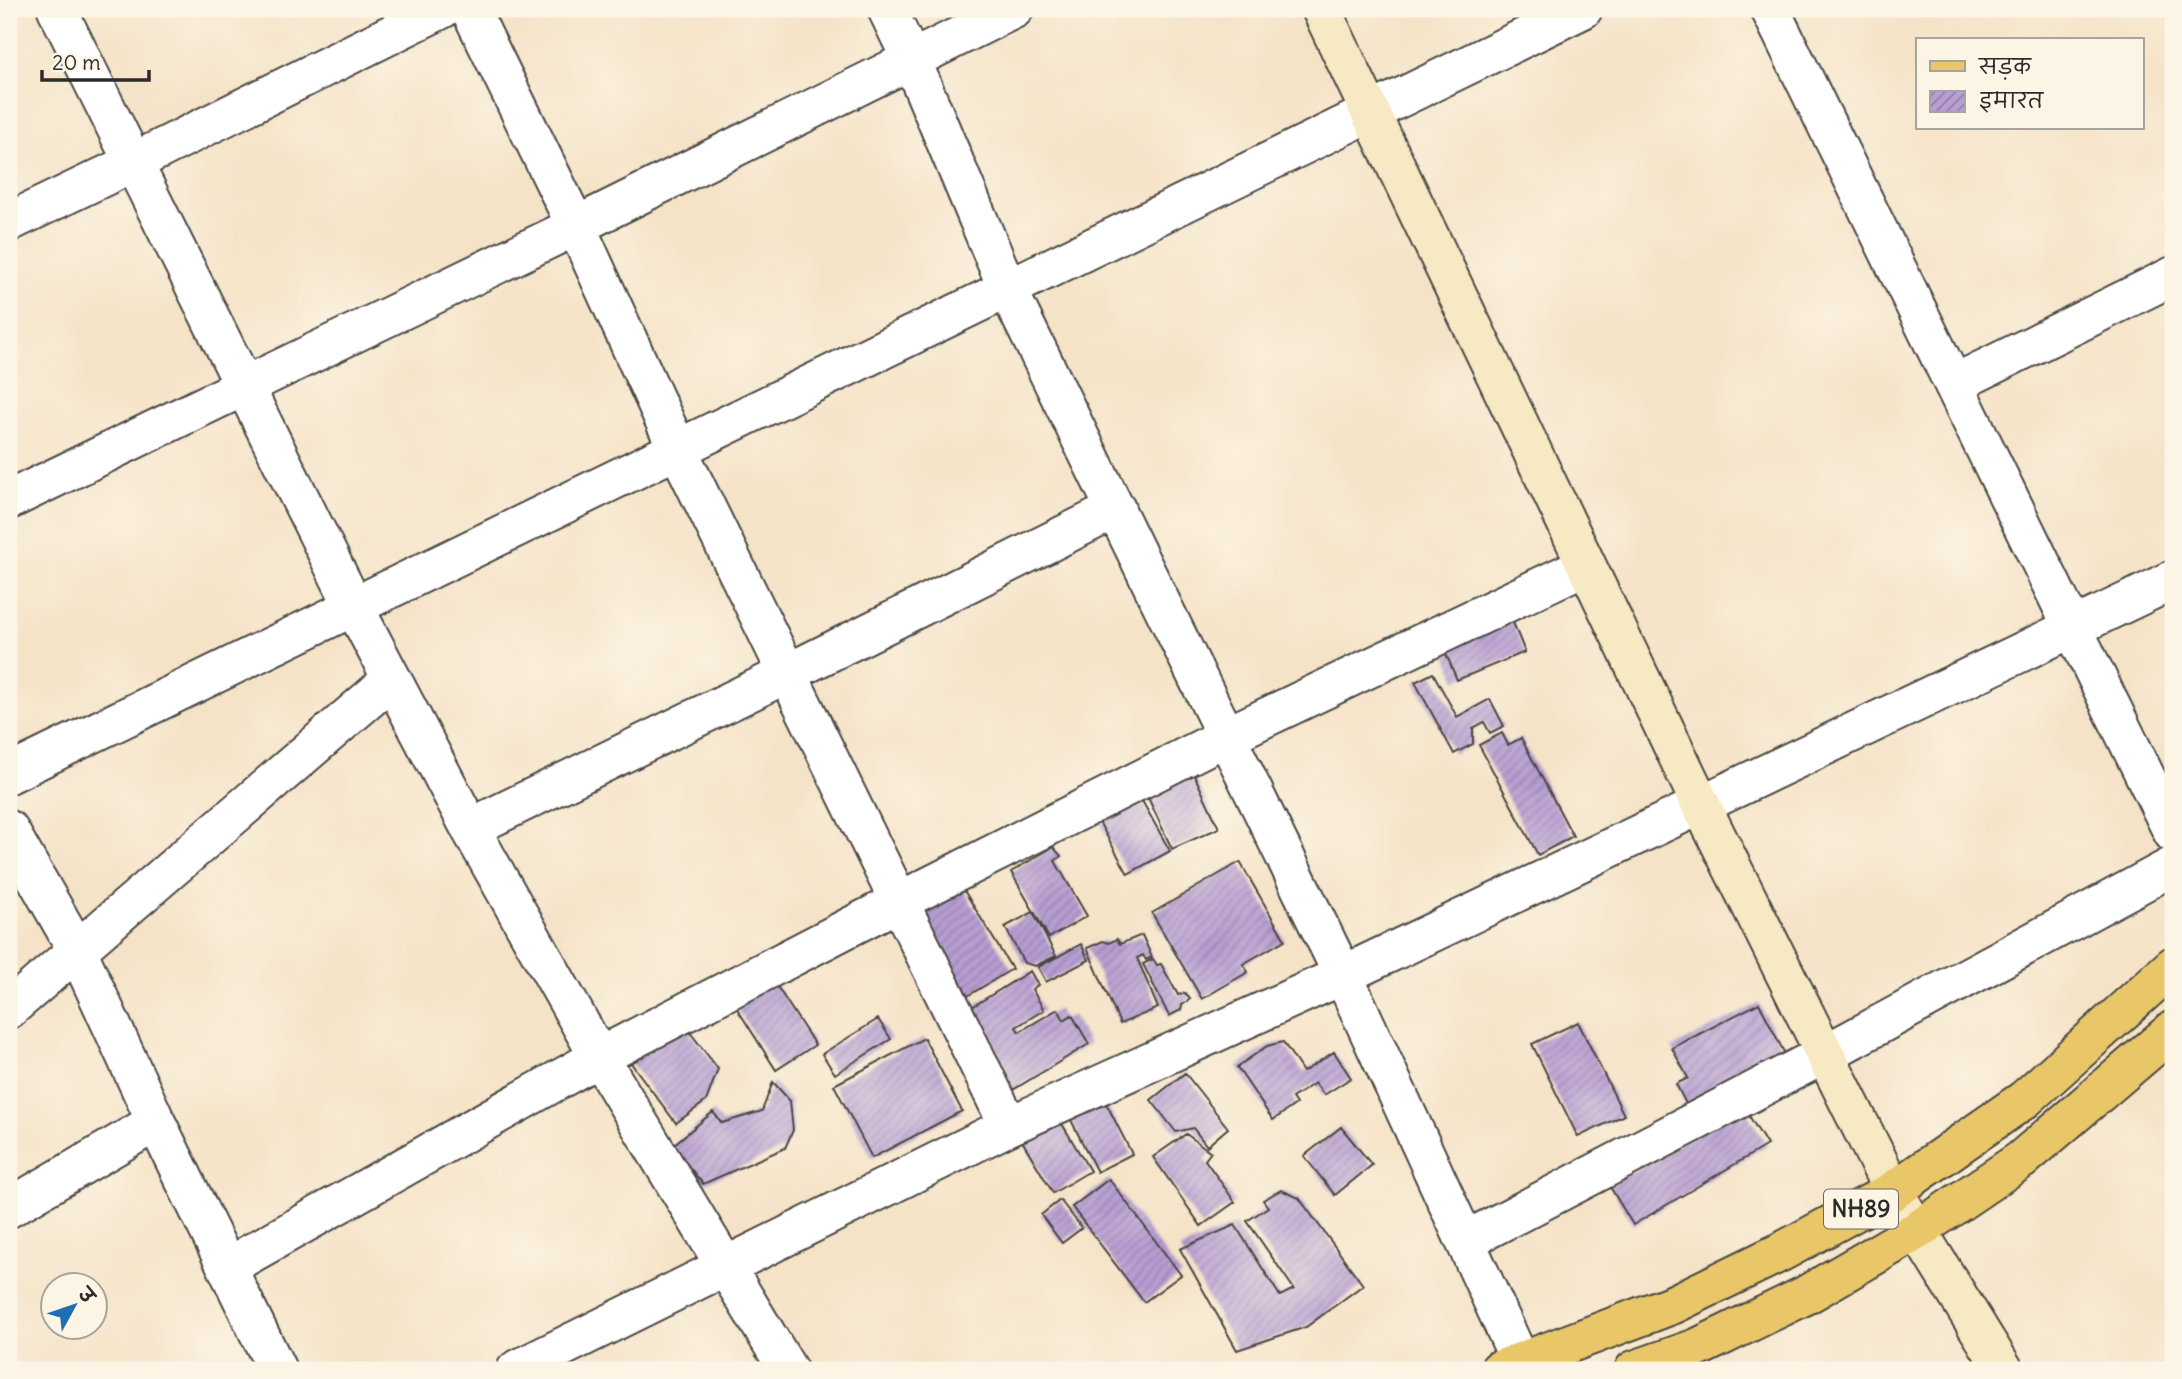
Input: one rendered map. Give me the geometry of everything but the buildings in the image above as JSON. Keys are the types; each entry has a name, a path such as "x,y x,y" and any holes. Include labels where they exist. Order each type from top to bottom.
{"main road":[{"name":"NH89","path":"1510,1367 1674,1304 1781,1252 1893,1191 2025,1099 2173,966"},
{"name":"NH89","path":"1634,1370 1697,1348 1806,1295 1918,1230 2021,1160 2173,1030"}],"street":[{"path":"57,9 353,605 470,828 599,1057 788,1370"},
{"path":"9,222 442,9"},
{"path":"470,9 576,226 677,448 786,674 1009,1126"},
{"path":"887,9 911,59 1008,290 1343,975 1465,1241 1510,1367"},
{"path":"9,500 576,226 1014,9"},
{"path":"1321,9 1701,805 1893,1191 2004,1370"},
{"path":"9,774 1583,9"},
{"path":"1770,9 2173,833"},
{"path":"1954,384 2173,276"},
{"path":"470,828 1116,509"},
{"path":"227,1267 599,1057 898,902 1227,736 1586,565"},
{"path":"516,1370 1009,1126 1343,975 2173,580"},
{"path":"9,1009 391,680"},
{"path":"9,830 77,950 156,1122 277,1370"},
{"path":"1465,1241 1825,1054 2173,866"},
{"path":"9,1208 156,1122"}]}
